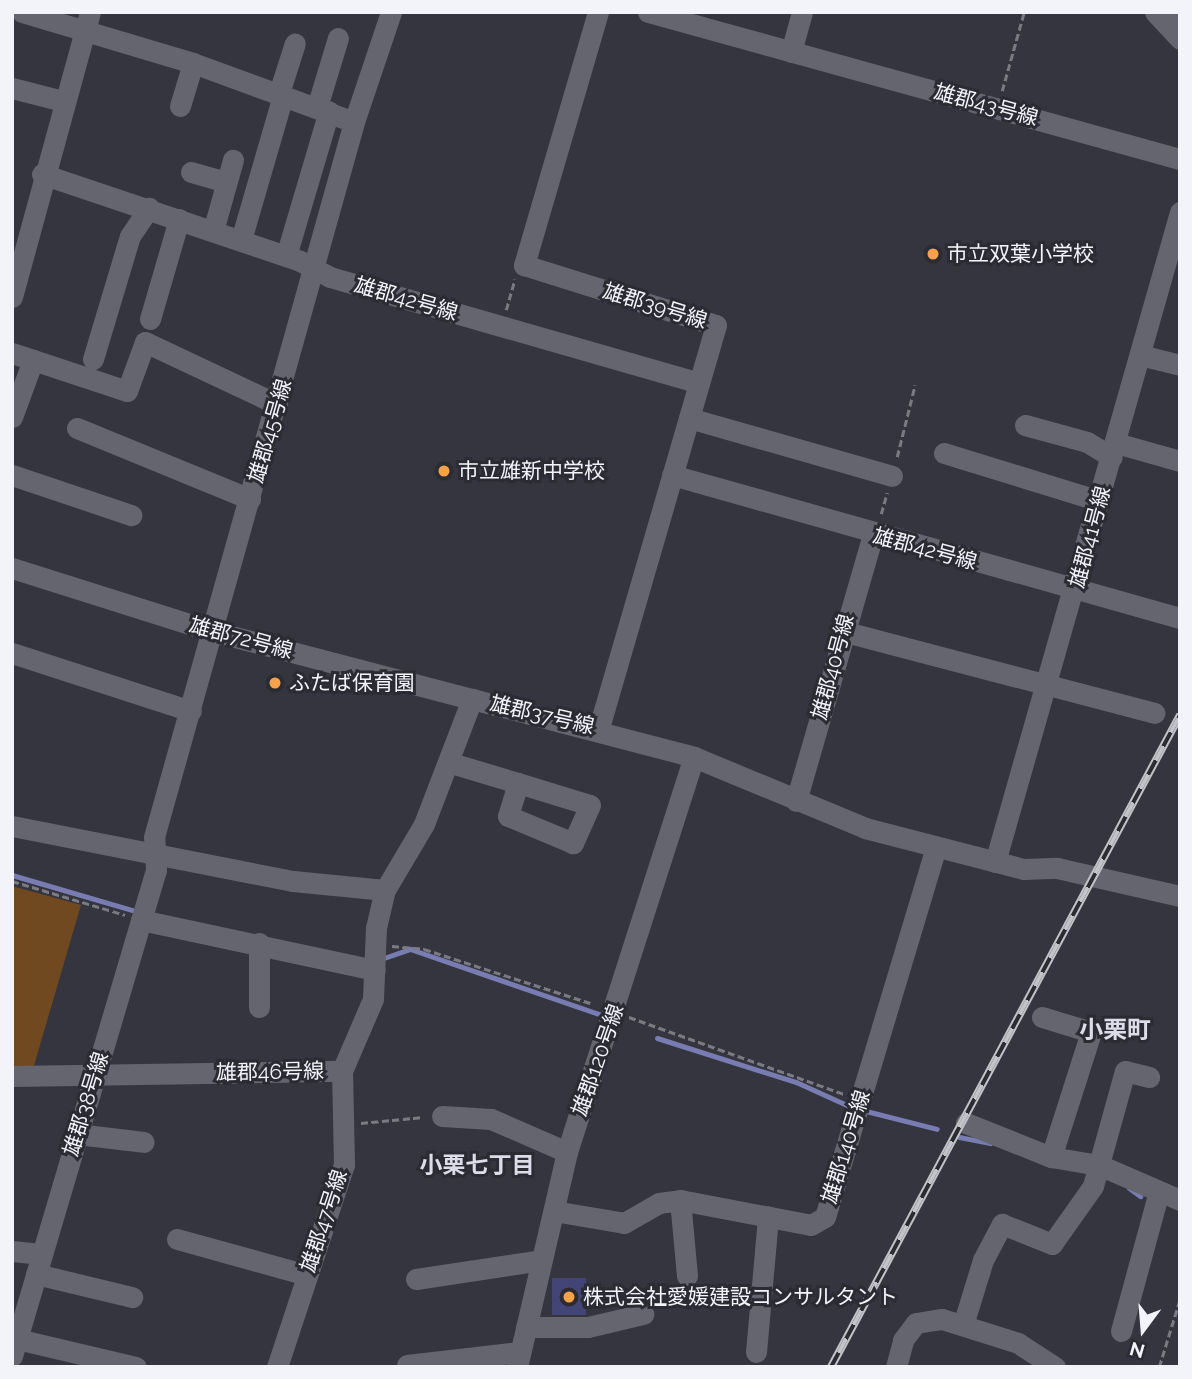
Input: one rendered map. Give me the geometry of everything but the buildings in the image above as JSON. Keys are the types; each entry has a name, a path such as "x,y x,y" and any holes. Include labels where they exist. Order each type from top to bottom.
{"street":[{"path":"22,12 87,22 354,122"},
{"name":"雄郡45号線","path":"155,852 154,837 316,269 354,122 391,12"},
{"path":"524,265 598,12"},
{"path":"648,12 791,52 802,12"},
{"path":"1156,12 1180,39"},
{"path":"12,297 42,174 87,22"},
{"path":"286,256 338,38"},
{"path":"240,240 295,43"},
{"name":"雄郡43号線","path":"791,52 1180,159"},
{"path":"180,106 193,63"},
{"path":"12,88 63,102"},
{"path":"213,231 233,160"},
{"path":"191,172 227,182"},
{"name":"雄郡42号線","path":"42,174 149,208 316,269 699,383"},
{"path":"93,359 130,236 149,208"},
{"name":"雄郡41号線","path":"995,862 1075,592 1179,216"},
{"path":"150,319 179,219"},
{"name":"雄郡39号線","path":"524,265 716,325 599,729"},
{"path":"12,417 22,357 127,391 145,342 277,404"},
{"path":"1140,355 1180,365"},
{"path":"689,418 892,475"},
{"path":"1026,425 1114,450 1180,461"},
{"path":"77,428 250,499"},
{"path":"944,453 1100,501"},
{"path":"12,475 131,515"},
{"name":"雄郡42号線","path":"672,475 1075,592 1180,618"},
{"name":"雄郡40号線","path":"796,801 842,631 873,535"},
{"name":"雄郡72号線","path":"12,568 212,631 472,699"},
{"path":"842,631 1154,713"},
{"path":"12,653 191,711"},
{"name":"雄郡37号線","path":"385,890 451,763 472,699 599,729 694,757 796,801 936,848 995,862 1093,876 1180,897"},
{"name":"雄郡120号線","path":"519,1359 567,1152 694,757"},
{"path":"451,763 517,783"},
{"path":"12,826 293,881 385,890"},
{"name":"雄郡140号線","path":"554,1212 624,1223 659,1203 680,1200 811,1225 825,1217 936,848"},
{"name":"雄郡38号線","path":"15,1338 156,870 155,852"},
{"name":"雄郡46号線","path":"12,1076 342,1071 373,999 376,928 385,890"},
{"path":"141,920 259,943 375,970"},
{"path":"259,943 259,1007"},
{"path":"1042,1017 1091,1032 1051,1157"},
{"name":"雄郡47号線","path":"277,1367 344,1165 342,1071"},
{"path":"963,1325 983,1260 1002,1224 1052,1244 1093,1186 1125,1071 1149,1077"},
{"path":"442,1116 491,1119 567,1152"},
{"path":"966,1123 1051,1157 1099,1165 1158,1195 1180,1200"},
{"path":"77,1134 144,1142"},
{"path":"1121,1331 1158,1195"},
{"path":"680,1200 687,1276"},
{"path":"756,1352 768,1217"},
{"path":"177,1239 307,1275"},
{"path":"12,1251 39,1264 132,1297"},
{"path":"416,1279 542,1260"},
{"path":"526,1327 588,1327 643,1314"},
{"path":"896,1367 904,1340 916,1323 942,1320 1018,1343 1055,1367"},
{"path":"15,1338 136,1367"},
{"path":"407,1365 519,1359"}],"path":[{"path":"997,108 1024,12"},
{"path":"501,326 516,273 524,265"},
{"path":"12,881 141,920"},
{"path":"343,1125 442,1116"},
{"path":"1159,1367 1180,1299"}],"shaded area":[{"path":"12,886 81,905 33,1069 12,1069"}],"waterway":[{"path":"12,875 135,911"},
{"path":"381,959 410,949 605,1016"},
{"path":"657,1038 796,1082 849,1106"},
{"path":"862,1110 937,1129"},
{"path":"959,1137 990,1143"},
{"path":"1129,1188 1140,1196"}],"railway":[{"path":"831,1367 1180,715"}],"place":[{"name":"市立双葉小学校","path":"933,254"},
{"name":"市立雄新中学校","path":"444,471"},
{"name":"ふたば保育園","path":"275,683"},
{"name":"株式会社愛媛建設コンサルタント","path":"569,1297"}],"district":[{"name":"小栗町","path":"1115,1030"},
{"name":"小栗七丁目","path":"477,1165"}]}
